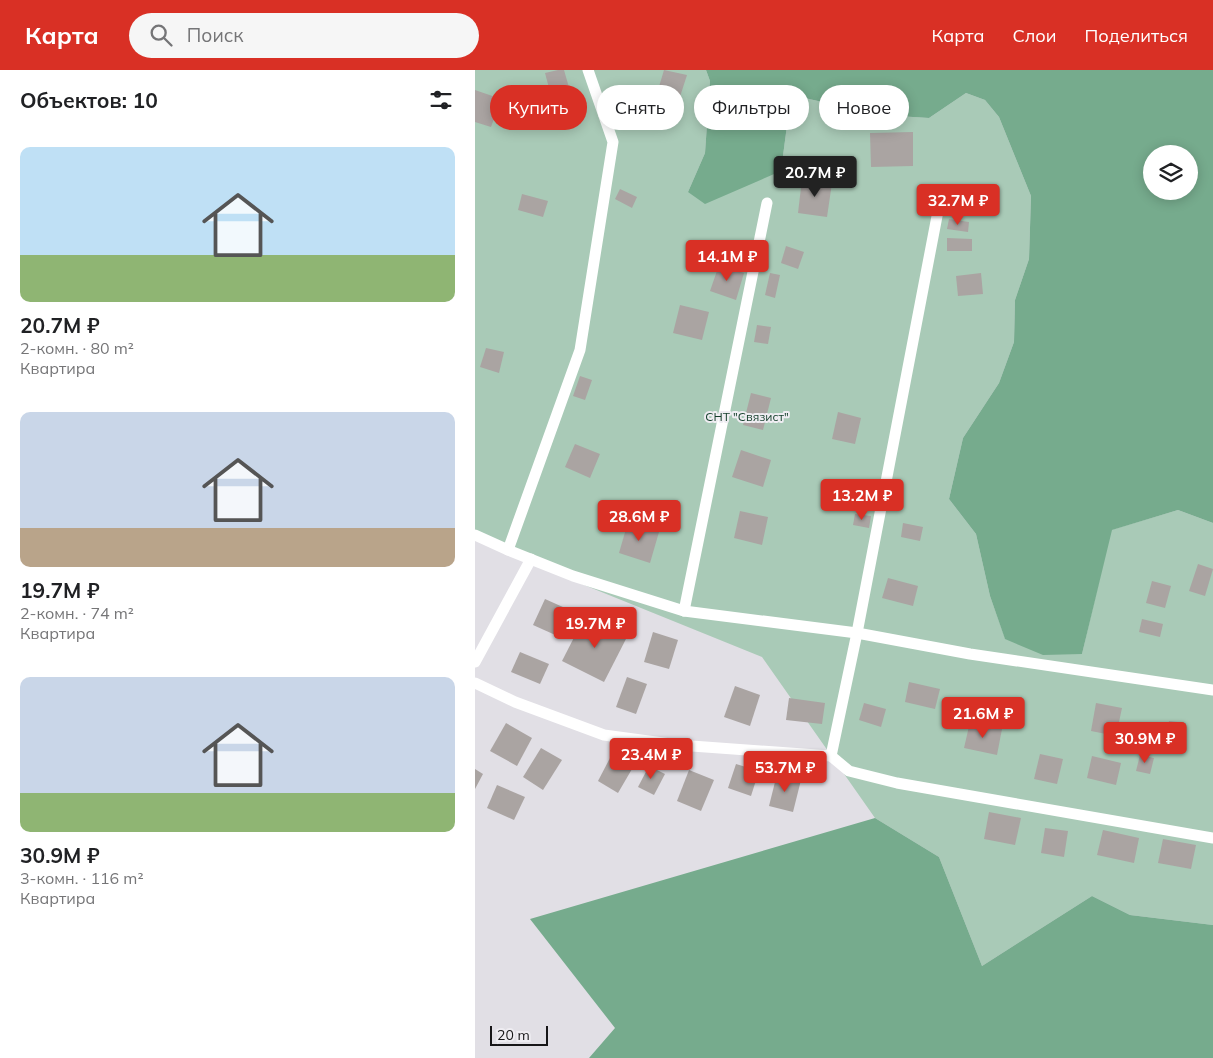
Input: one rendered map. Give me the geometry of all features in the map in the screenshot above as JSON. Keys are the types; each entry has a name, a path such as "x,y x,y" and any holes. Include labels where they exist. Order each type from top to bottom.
{"lane":[{"path":"508,550 580,350 613,142 588,70"},
{"path":"683,611 767,203"},
{"path":"831,756 857,633 939,211"},
{"path":"475,535 573,576 683,611 857,633 970,654 1213,690"},
{"path":"475,662 531,559"},
{"path":"475,683 515,702 604,735 678,745 831,756 849,771 897,783 1213,838"}],"green space":[{"name":"СНТ \"Связист\"","path":"475,70 706,70 710,85 694,85 694,130 707,130 705,153 688,192 781,171 786,130 809,130 809,99 819,101 819,130 909,130 909,117 929,118 966,93 985,100 999,117 1031,196 1029,259 1015,300 1014,342 999,383 963,438 949,499 976,534 990,596 1005,638 1082,654 1111,530 1178,510 1213,523 1213,925 1130,915 1092,896 982,966 939,857 875,818 762,657 557,574 475,536"},
{"path":"706,70 1213,70 1213,523 1178,510 1112,530 1082,654 1043,655 1005,639 990,596 976,534 949,499 963,438 999,383 1014,342 1015,300 1029,259 1031,196 999,117 985,100 966,93 929,118 909,117 909,85 819,85 819,101 809,99 809,85 710,85"},
{"path":"707,130 786,130 781,171 705,204 688,192 705,153"},
{"path":"875,818 939,857 982,966 1092,896 1130,915 1213,925 1213,1058 589,1058 615,1028 530,919"}],"building":[{"path":"564,70 568,85 548,85 545,73"},
{"path":"664,70 687,75 684,85 660,85"},
{"path":"475,90 490,95 490,127 475,122"},
{"path":"913,132 913,166 871,167 870,133"},
{"path":"802,179 832,183 827,217 798,213"},
{"path":"620,189 637,197 632,208 615,199"},
{"path":"522,194 548,201 543,217 518,210"},
{"path":"949,219 969,222 968,232 947,229"},
{"path":"947,238 972,239 972,251 947,251"},
{"path":"786,246 804,252 798,269 781,263"},
{"path":"719,265 744,273 736,300 710,291"},
{"path":"770,273 780,275 775,298 765,295"},
{"path":"981,273 983,294 958,296 956,276"},
{"path":"680,305 709,312 702,340 673,333"},
{"path":"757,325 771,327 768,344 754,342"},
{"path":"486,348 504,352 499,373 480,367"},
{"path":"580,376 592,380 585,400 573,396"},
{"path":"751,393 771,398 763,430 743,425"},
{"path":"838,412 861,418 855,444 832,439"},
{"path":"575,444 600,454 590,478 565,467"},
{"path":"741,450 771,460 763,487 732,477"},
{"path":"740,511 768,517 762,545 734,538"},
{"path":"855,514 871,516 869,528 853,525"},
{"path":"628,522 659,532 650,563 619,553"},
{"path":"903,523 923,527 920,541 901,537"},
{"path":"1198,564 1213,569 1205,596 1189,591"},
{"path":"888,578 918,586 913,606 882,598"},
{"path":"1152,581 1171,586 1165,608 1146,603"},
{"path":"545,599 574,612 562,638 533,625"},
{"path":"585,616 627,637 604,682 562,661"},
{"path":"1142,619 1163,624 1160,637 1139,632"},
{"path":"653,632 678,640 669,669 644,662"},
{"path":"520,652 549,664 540,684 511,672"},
{"path":"627,677 647,684 636,714 616,707"},
{"path":"909,682 940,689 935,709 905,702"},
{"path":"735,686 760,695 750,726 724,717"},
{"path":"789,698 825,703 822,724 786,720"},
{"path":"864,703 886,709 881,727 859,720"},
{"path":"1096,703 1122,708 1116,736 1091,731"},
{"path":"1169,721 1186,723 1183,745 1166,742"},
{"path":"970,722 1002,729 997,755 964,748"},
{"path":"506,723 532,738 517,766 490,751"},
{"path":"541,748 562,760 543,790 523,777"},
{"path":"1040,754 1063,759 1057,784 1034,779"},
{"path":"1140,755 1154,758 1150,774 1136,771"},
{"path":"1092,756 1121,763 1116,785 1087,778"},
{"path":"610,758 632,769 618,793 598,781"},
{"path":"736,764 759,771 751,796 728,788"},
{"path":"649,766 665,774 654,795 638,787"},
{"path":"475,769 483,774 475,789"},
{"path":"689,770 714,780 701,811 677,801"},
{"path":"777,774 801,780 793,812 769,806"},
{"path":"497,785 525,797 514,820 487,808"},
{"path":"989,812 1021,818 1015,845 984,839"},
{"path":"1045,828 1068,831 1064,857 1041,853"},
{"path":"1103,830 1139,838 1134,863 1097,855"},
{"path":"1163,839 1196,845 1191,869 1158,863"}]}
